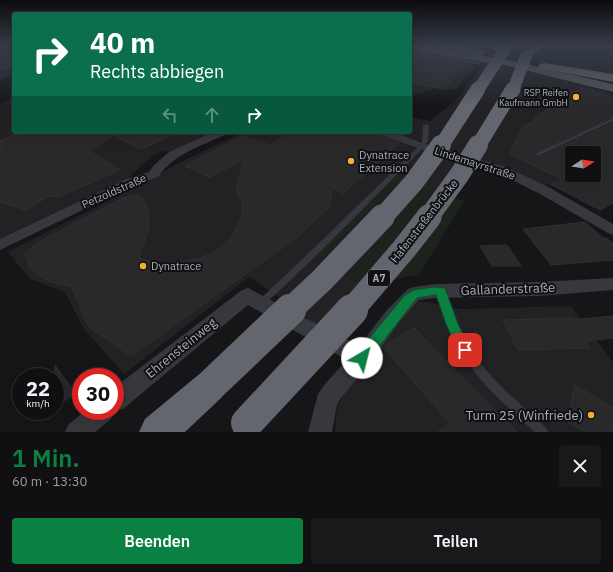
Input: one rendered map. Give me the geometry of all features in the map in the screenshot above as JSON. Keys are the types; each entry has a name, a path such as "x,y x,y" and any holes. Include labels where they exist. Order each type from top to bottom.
{"highway":[{"path":"158,432 209,387 322,280 365,236 414,182 457,123 503,66"},
{"name":"Hafenstraßenbrücke","path":"242,428 325,340 434,210 466,165 510,93 513,66"},
{"path":"568,66 613,78"}],"main road":[{"path":"522,66 613,87"},
{"path":"559,66 613,83"}],"street":[{"name":"Petzoldstraße","path":"0,245 130,182 154,174 156,168 165,160 219,134"},
{"name":"Lindemayrstraße","path":"389,134 422,146 490,166 518,177 611,226"},
{"name":"Gallanderstraße","path":"320,432 326,402 333,391 362,358 394,315 414,294 441,291 539,289 613,284"},
{"path":"254,299 362,358"},
{"name":"Ehrensteinweg","path":"124,394 254,299"},
{"path":"76,432 91,420"}],"lane":[{"path":"0,68 12,66"},
{"path":"538,154 613,119"},
{"path":"254,299 317,250 422,146 425,141 426,126"},
{"path":"441,291 452,324 465,350 483,373 542,432"}],"shaded area":[{"path":"0,66 12,66 12,75 0,80"},
{"path":"412,66 474,66 473,70 456,89 446,90 433,88 412,97"},
{"path":"482,66 502,66 553,77 613,93 613,153 601,153 601,146 565,146 565,176 544,186 497,165 397,134 412,134 412,117 430,121 458,98"},
{"path":"559,66 613,66 613,77"},
{"path":"12,96 12,134 212,134 172,152 163,151 152,156 128,178 0,239 0,104"},
{"path":"239,134 379,134 477,164 453,198 314,262 374,289 334,339 285,301 249,277 124,374 124,368 119,368 84,329 65,292 30,279 8,252 185,160"},
{"path":"396,179 464,201 419,275 396,279 374,289 314,262"},
{"path":"418,302 428,302 460,309 571,306 613,362 613,432 335,432 337,407 345,392 406,314"}],"building":[{"path":"412,66 463,66 444,89 412,83"},
{"path":"583,88 613,97 613,117 534,154 536,156 541,156 613,123 613,203 600,210 550,184 561,179 510,154 522,127 534,121 536,117 557,103 552,101"},
{"path":"15,134 175,134 141,149 114,135 89,151 120,170 58,197 48,196 27,210 0,202 0,141"},
{"name":"Dynatrace","path":"289,134 378,134 400,143 343,193 332,188 330,206 296,238 131,356 88,326 72,287 48,281 30,269 25,254 37,243 121,199 134,195 142,197 148,211 149,228 139,258 156,263 178,262 198,259 215,252 229,240 234,233 243,212 243,203 236,191 244,159 210,177 185,166 242,136 270,145"},
{"path":"585,222 603,238 606,238 613,243 613,260 551,265 523,229"},
{"path":"507,245 521,266 492,266 480,246"},
{"path":"613,316 613,338 586,341 590,348 518,350 503,320 571,318 572,320"},
{"path":"414,328 517,432 438,432 450,423 383,347"},
{"path":"64,378 72,389 72,395 64,401"},
{"name":"Turm 25 (Winfriede)","path":"575,385 613,408 613,432 586,432 567,422"}],"place":[{"name":"RSP Reifen Kaufmann GmbH","path":"576,97"},
{"name":"Dynatrace Extension","path":"351,161"},
{"name":"Dynatrace","path":"143,266"},
{"name":"Turm 25 (Winfriede)","path":"591,415"}],"route":[{"path":"362,358 394,315 409,298 414,294 421,292 441,291 452,324 465,350"}]}
